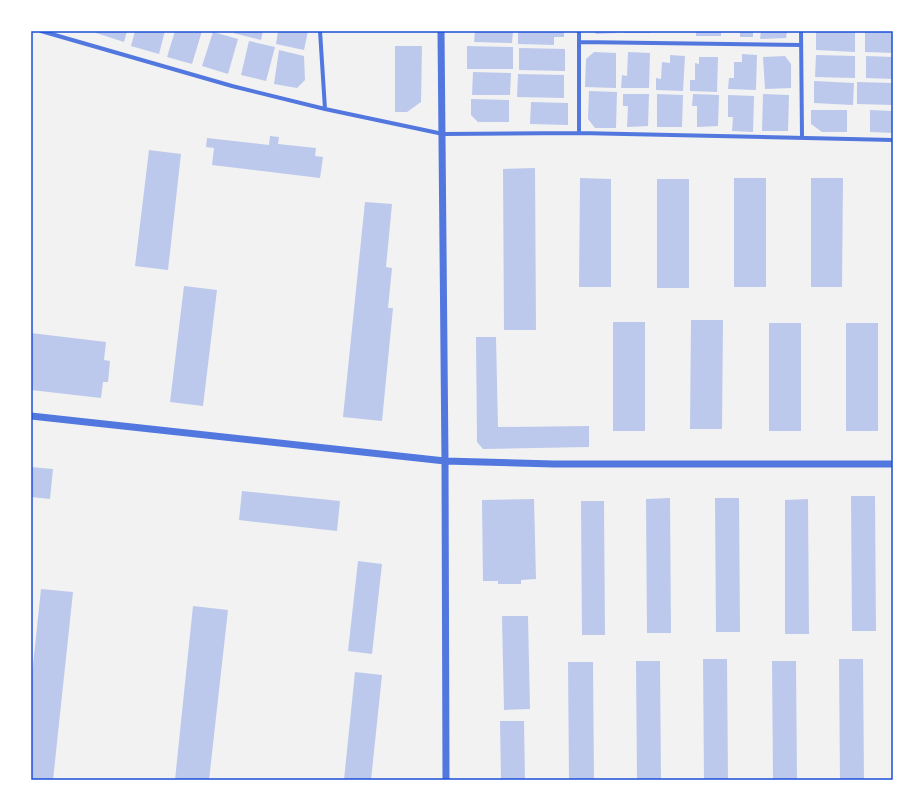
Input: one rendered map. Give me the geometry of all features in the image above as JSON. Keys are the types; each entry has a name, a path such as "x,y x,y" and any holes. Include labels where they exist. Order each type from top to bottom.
{"street":[{"path":"41,31 232,86 325,109 443,134 580,133 893,140"},
{"path":"320,31 325,109"},
{"path":"441,31 443,134 446,780"},
{"path":"579,31 580,133"},
{"path":"801,31 802,137"},
{"path":"579,42 801,46"},
{"path":"31,416 445,461 554,464 893,464"}],"building":[{"path":"97,31 127,31 124,42 96,33"},
{"path":"135,31 165,31 159,54 131,46"},
{"path":"175,31 202,31 192,64 167,57"},
{"path":"234,31 263,31 261,40 233,33"},
{"path":"278,31 308,31 304,50 276,44"},
{"path":"475,31 513,31 512,43 474,42"},
{"path":"518,31 564,31 564,37 554,37 554,45 518,44"},
{"path":"594,31 617,31 617,33 596,34"},
{"path":"624,31 650,31 650,33 624,33"},
{"path":"696,31 721,31 721,36 696,36"},
{"path":"740,31 753,31 753,37 740,37"},
{"path":"761,31 787,31 786,38 760,39"},
{"path":"816,31 855,31 855,52 816,50"},
{"path":"865,31 893,31 893,53 865,52"},
{"path":"213,32 238,39 228,74 202,66"},
{"path":"249,41 275,47 266,81 241,75"},
{"path":"395,46 422,46 421,102 407,112 395,112"},
{"path":"467,46 513,47 513,69 467,69"},
{"path":"519,48 565,49 565,71 519,70"},
{"path":"279,50 304,56 305,80 297,88 274,84"},
{"path":"594,52 616,53 616,88 585,87 586,59"},
{"path":"628,52 650,53 649,88 621,88 622,75 627,76"},
{"path":"742,54 757,55 756,90 728,89 729,78 734,78 734,62 742,62"},
{"path":"670,55 685,56 683,91 656,90 656,78 661,79 662,62 670,63"},
{"path":"816,55 855,56 855,78 815,77"},
{"path":"785,56 791,64 791,88 765,89 763,57"},
{"path":"866,56 893,57 893,79 866,78"},
{"path":"699,57 718,57 717,92 690,91 690,80 695,80 695,63 699,64"},
{"path":"473,72 511,73 510,95 472,95"},
{"path":"518,74 564,75 564,98 517,97"},
{"path":"814,81 854,83 853,105 814,103"},
{"path":"857,82 893,83 893,105 857,104"},
{"path":"589,91 617,92 616,128 595,128 588,119"},
{"path":"623,94 649,94 648,126 627,127 628,106 623,106"},
{"path":"657,94 683,95 682,127 657,127"},
{"path":"693,94 719,95 718,126 697,127 697,106 692,106"},
{"path":"763,94 789,95 788,131 762,131"},
{"path":"728,95 754,96 753,132 732,131 733,117 728,117"},
{"path":"471,99 509,100 509,122 478,122 471,115"},
{"path":"531,102 568,103 568,125 530,124"},
{"path":"811,110 847,110 847,132 822,132 811,124"},
{"path":"870,110 893,111 893,133 870,132"},
{"path":"270,136 279,137 278,144 316,148 315,156 323,157 320,178 212,165 214,148 206,147 207,138 269,145"},
{"path":"149,150 181,154 168,270 135,266"},
{"path":"535,168 536,330 504,330 503,169"},
{"path":"580,178 611,179 611,287 579,287"},
{"path":"734,178 766,178 766,287 734,287"},
{"path":"811,178 843,178 842,287 811,287"},
{"path":"657,179 689,179 689,288 657,288"},
{"path":"365,202 392,204 386,267 392,268 388,308 393,308 382,421 343,417"},
{"path":"184,286 217,290 203,406 170,402"},
{"path":"691,320 723,320 722,429 690,429"},
{"path":"613,322 645,322 645,431 613,431"},
{"path":"769,323 801,323 801,431 769,431"},
{"path":"846,323 878,323 878,431 846,431"},
{"path":"31,333 106,342 104,360 110,361 108,382 103,382 101,398 31,390"},
{"path":"476,337 496,337 498,427 589,426 589,447 483,449 477,442"},
{"path":"31,467 53,469 50,499 31,497"},
{"path":"242,491 340,501 337,531 239,520"},
{"path":"851,496 875,496 876,631 852,631"},
{"path":"670,498 671,633 647,633 646,499"},
{"path":"715,498 739,498 740,632 716,632"},
{"path":"534,499 536,579 521,580 521,584 498,584 498,581 483,581 482,500"},
{"path":"808,499 809,634 785,634 785,500"},
{"path":"581,501 604,501 605,635 582,635"},
{"path":"358,561 382,564 372,654 348,651"},
{"path":"41,589 73,592 53,780 31,780 31,684"},
{"path":"193,606 228,610 209,780 175,780"},
{"path":"502,616 528,616 530,709 504,710"},
{"path":"703,659 727,659 728,780 704,780"},
{"path":"839,659 863,659 864,780 840,780"},
{"path":"636,661 660,661 661,780 637,780"},
{"path":"772,661 796,661 797,780 773,780"},
{"path":"568,662 593,662 594,780 569,780"},
{"path":"355,672 382,675 371,780 344,780"},
{"path":"500,721 524,721 525,780 501,780"}]}
